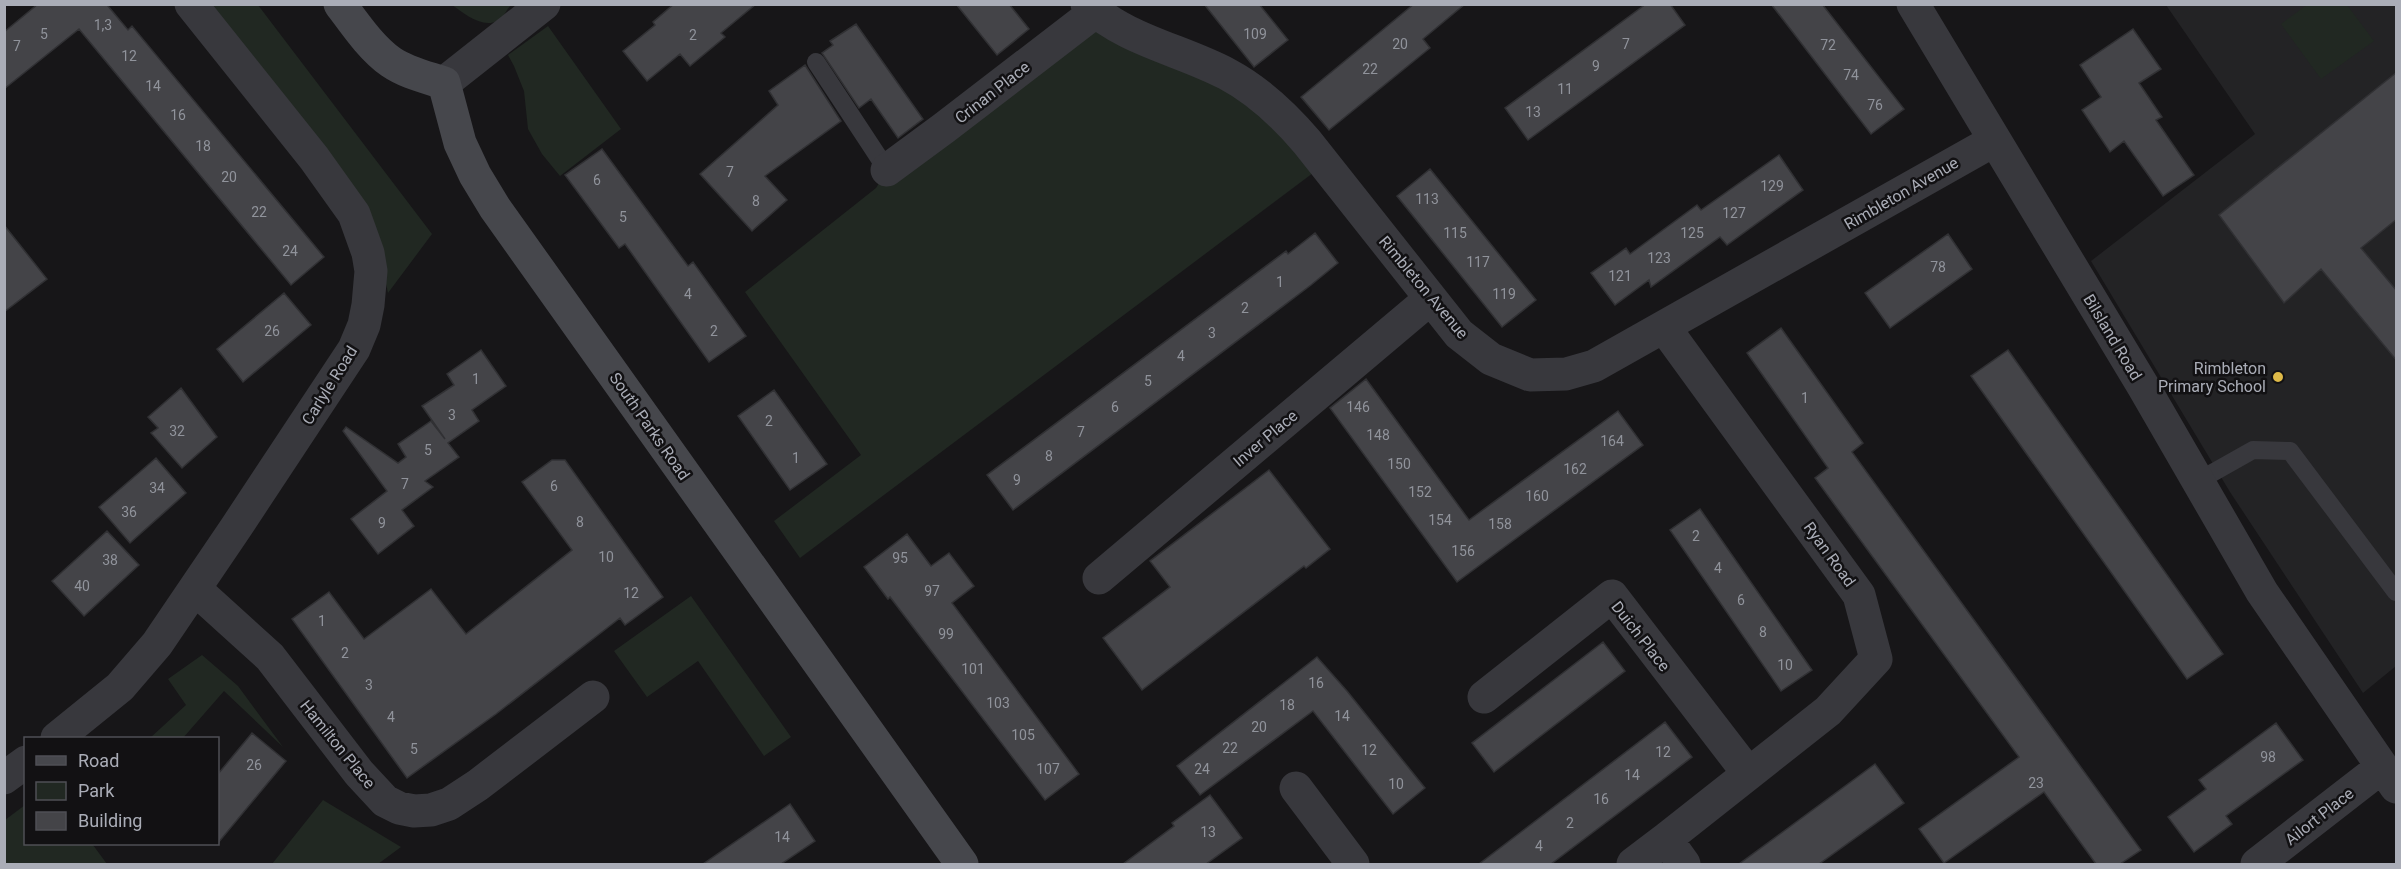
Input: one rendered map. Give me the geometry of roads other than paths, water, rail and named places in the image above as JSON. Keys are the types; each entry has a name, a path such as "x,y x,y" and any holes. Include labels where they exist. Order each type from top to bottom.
{"street":[{"name":"Carlyle Road","path":"58,737 120,687 157,644 354,349 364,325 368,305 371,271 365,243 354,214 314,158 191,4"},
{"path":"340,4 390,62 411,73 444,83 544,4"},
{"name":"Bilsland Road","path":"1913,4 2262,592 2389,777"},
{"name":"Rimbleton Avenue","path":"1091,8 1143,37 1227,74 1259,94 1286,118 1307,142 1459,334 1491,359 1530,375 1566,374 1594,366 1995,140"},
{"name":"Crinan Place","path":"887,170 944,129 1091,8"},
{"name":"South Parks Road","path":"444,83 460,142 475,175 495,208 962,864"},
{"name":"Inver Place","path":"1099,578 1430,298"},
{"name":"Ryan Road","path":"1633,864 1675,852 1748,773 1828,711 1876,659 1859,595 1664,327"},
{"name":"Hamilton Place","path":"195,589 270,657 359,773 386,801 399,808 414,811 431,810 449,804 593,697"},
{"name":"Duich Place","path":"1484,697 1612,596 1748,773"},
{"path":"4,778 24,763"},
{"name":"Ailort Place","path":"2257,864 2389,777"},
{"path":"1296,788 1353,864"}],"lane":[{"path":"816,62 887,170"},
{"path":"2198,481 2253,450 2290,451 2397,592"}],"place":[{"name":"Rimbleton Primary School","path":"2278,377"}]}
